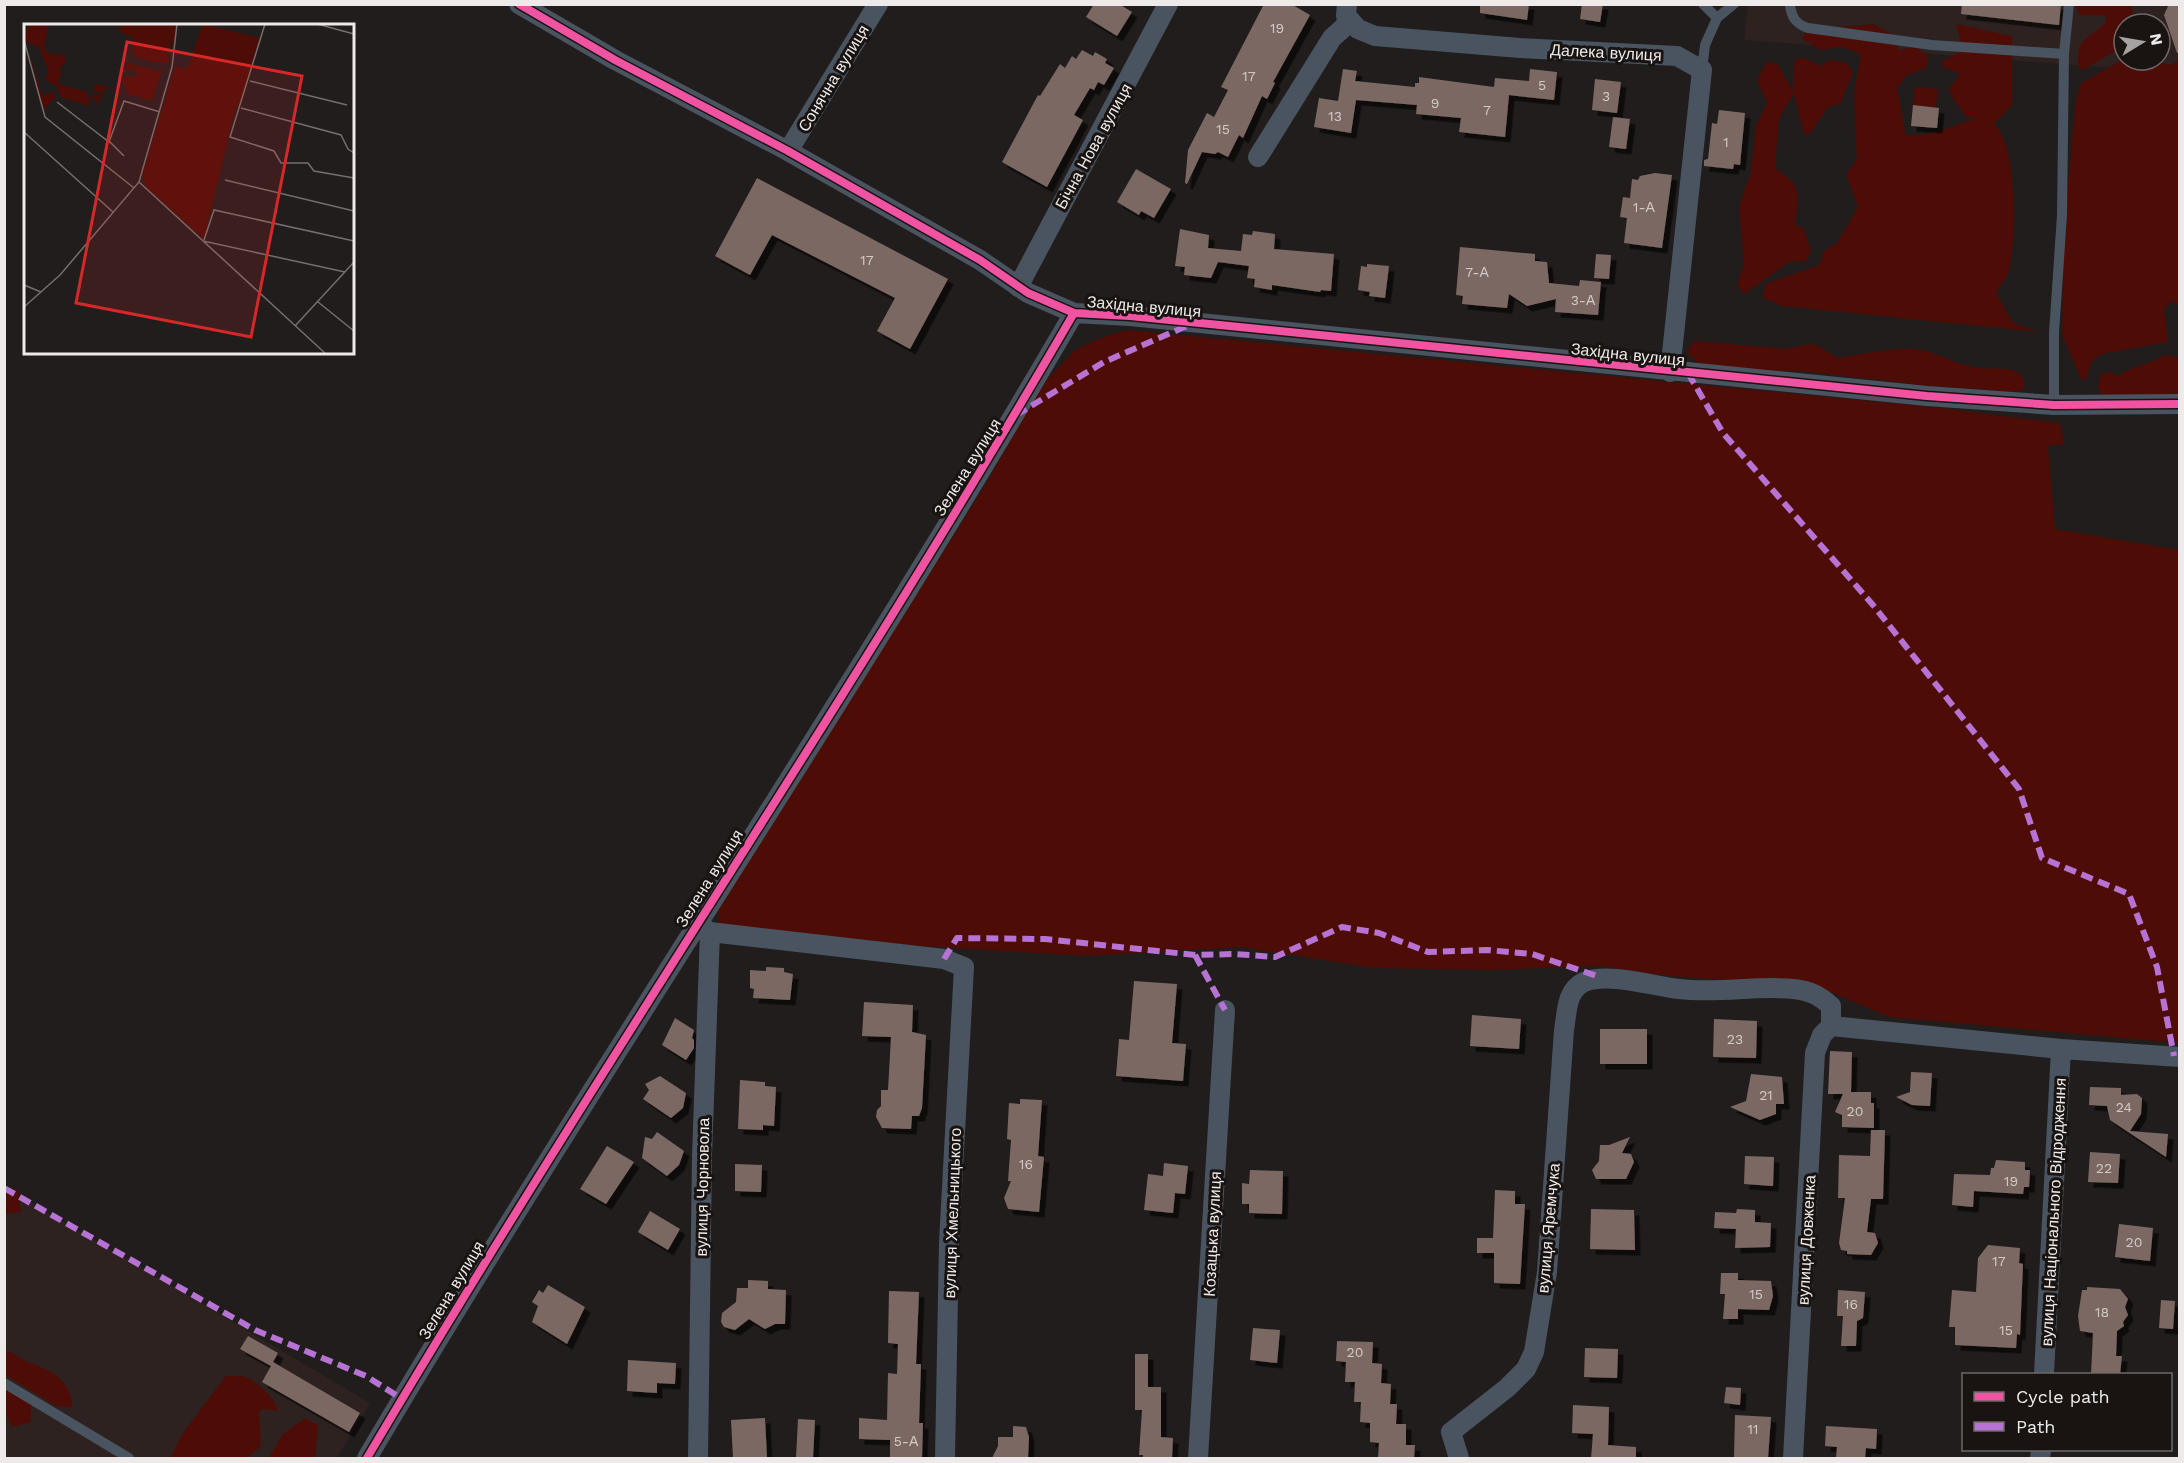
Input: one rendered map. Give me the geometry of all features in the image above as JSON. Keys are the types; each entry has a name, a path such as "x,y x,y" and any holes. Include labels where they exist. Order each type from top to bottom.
{"street":[{"path":"519,4 615,60 788,151 980,260 1018,287 1074,313"},
{"name":"Сонячна вулиця","path":"788,151 878,4"},
{"name":"Бічна Нова вулиця","path":"1018,287 1168,4"},
{"name":"Далека вулиця","path":"1258,157 1349,13 1358,29 1376,36 1520,48 1677,56 1702,70"},
{"path":"1670,372 1702,70"},
{"name":"Західна вулиця","path":"1074,313 1130,316 1670,372 2054,405 2180,404"},
{"name":"Зелена вулиця","path":"366,1458 525,1195 703,928 1074,313"},
{"name":"вулиця Хмельницького","path":"703,928 944,959 964,967 949,1242 945,1458"},
{"name":"вулиця Чорновола","path":"698,1458 703,928"},
{"name":"вулиця Яремчука","path":"1459,1458 1450,1432 1507,1388 1526,1369 1534,1352 1547,1272 1559,1085 1570,995 1582,983 1599,977 1682,990 1727,992 1795,989 1818,994 1831,1006 1832,1026"},
{"name":"Козацька вулиця","path":"1198,1458 1225,1010"},
{"path":"1832,1026 2061,1049 2180,1057"},
{"name":"вулиця Довженка","path":"1793,1458 1815,1053 1822,1035 1832,1026"},
{"name":"вулиця Національного Відродження","path":"2044,1373 2061,1049"}],"lane":[{"path":"1703,4 1717,18"},
{"path":"1702,70 1705,45 1717,18 1734,4"},
{"path":"1790,4 1790,13 1798,24 1808,28 1932,45 2064,54"},
{"path":"2054,405 2054,333 2062,214 2064,54 2069,4"},
{"path":"4,1383 129,1458"}],"shaded area":[{"path":"1748,5 2179,5 2179,73 2166,72 2172,72 2172,12 2112,12 2112,68 1744,40"},
{"path":"2076,5 2131,5 2132,12 2112,12 2112,53 2083,70 2079,68 2080,46 2106,23 2106,15 2079,15"},
{"path":"1873,24 1893,35 1899,50 1915,47 1929,56 1926,68 1907,75 1897,88 1906,136 1934,133 1977,118 1967,118 1950,94 1949,89 1960,74 1942,66 1941,62 1963,50 1956,24 2012,36 2012,105 1994,124 2002,135 2008,152 2013,195 2013,240 2008,273 1996,292 2013,323 2038,332 1782,306 1763,298 1765,284 1819,265 1824,251 1837,243 1858,207 1846,175 1857,159 1854,93 1861,54 1842,47 1821,50 1802,39 1807,30"},
{"path":"1804,58 1820,66 1830,60 1847,63 1853,73 1840,104 1828,107 1811,132 1804,135 1794,93 1779,118 1775,168 1790,180 1797,192 1795,225 1803,228 1811,250 1806,261 1789,262 1744,294 1737,285 1744,264 1739,206 1751,172 1756,125 1767,103 1757,80 1767,61 1778,65 1793,91 1794,62 1796,59"},
{"path":"2179,60 2180,305 2171,301 2164,309 2168,342 2101,354 2091,362 2086,380 2081,379 2062,334 2063,234 2076,99 2081,83 2112,66 2112,72 2172,72 2172,64"},
{"path":"1915,87 1938,89 1936,108 1913,105"},
{"path":"1127,330 1932,407 2060,423 2064,444 2048,446 2055,529 2179,550 2179,1043 1889,1017 1803,980 1732,980 1668,976 1599,966 1491,970 1374,968 1241,947 1088,956 921,946 718,927 718,911 984,487 1043,384 1075,350 1100,338"},
{"path":"1695,341 1785,349 1810,344 1838,358 1884,350 1921,350 1972,367 2016,371 2024,381 2024,389 2016,392 1930,386 1802,371 1714,370 1702,367 1688,354 1689,347"},
{"path":"2166,355 2179,358 2179,394 2122,400 2105,398 2098,389 2100,374 2110,372 2117,376"},
{"path":"5,1187 370,1403 337,1458 5,1458"},
{"path":"4,1190 18,1190 21,1212 5,1214"},
{"path":"5,1351 57,1376 68,1389 72,1407 56,1406 5,1375"},
{"path":"226,1376 241,1376 250,1379 265,1391 277,1407 278,1411 263,1409 259,1412 261,1446 247,1458 170,1458 183,1433"},
{"path":"10,1387 31,1405 31,1422 12,1427 5,1412 4,1390"},
{"path":"305,1418 318,1425 315,1458 269,1458 282,1435"}],"building":[{"path":"1094,4 1119,4 1132,12 1117,36 1086,17"},
{"path":"1264,4 1291,4 1310,15 1273,82 1275,83 1267,99 1262,96 1243,138 1239,135 1228,157 1218,152 1215,154 1202,152 1187,184 1185,183 1188,150 1207,113 1214,117 1228,90 1221,87"},
{"path":"1480,4 1529,4 1527,20 1480,13"},
{"path":"1582,4 1603,4 1600,22 1580,19"},
{"path":"1962,4 2061,4 2059,25 1961,14"},
{"path":"2169,4 2180,4 2180,52 2177,53 2172,38 2172,12 2165,12"},
{"path":"1082,50 1093,56 1095,52 1107,59 1105,63 1114,68 1104,85 1098,82 1094,90 1090,88 1074,115 1083,120 1047,187 1002,162 1038,95 1040,96 1060,64 1065,68 1072,56 1076,59"},
{"path":"1343,69 1357,71 1355,81 1415,87 1415,83 1419,83 1419,77 1494,87 1495,78 1529,81 1530,69 1557,72 1554,100 1509,95 1505,137 1459,132 1461,118 1416,114 1417,105 1356,100 1351,133 1314,127 1319,98 1338,101"},
{"path":"1595,79 1621,82 1617,113 1592,110"},
{"path":"1913,105 1939,108 1937,128 1911,126"},
{"path":"1719,110 1745,113 1740,165 1734,164 1733,169 1704,166 1704,160 1708,159 1712,123 1717,124"},
{"path":"1613,117 1630,119 1626,149 1609,147"},
{"path":"1136,169 1171,189 1154,218 1141,211 1139,215 1117,202"},
{"path":"1655,173 1672,175 1662,248 1624,243 1627,218 1620,217 1623,197 1630,198 1632,179 1638,180 1640,176"},
{"path":"757,178 948,279 910,349 877,331 895,298 772,235 750,275 715,256"},
{"path":"1180,229 1209,235 1208,248 1241,251 1243,234 1252,235 1253,231 1275,234 1274,249 1334,254 1331,291 1321,290 1320,292 1272,285 1272,290 1254,287 1255,279 1247,278 1249,266 1218,262 1211,278 1184,275 1185,267 1175,266"},
{"path":"1460,247 1535,254 1535,261 1547,262 1549,283 1579,286 1580,280 1601,282 1598,315 1555,312 1556,299 1527,306 1509,294 1507,308 1462,304 1463,296 1456,295"},
{"path":"1596,254 1611,255 1609,279 1594,278"},
{"path":"1367,264 1389,266 1385,298 1369,296 1370,292 1358,290 1361,266 1367,267"},
{"path":"766,967 784,968 784,972 793,974 790,1000 753,998 754,989 750,988 750,970 766,971"},
{"path":"1134,981 1177,984 1172,1043 1186,1044 1183,1081 1116,1076 1119,1039 1129,1040"},
{"path":"864,1002 913,1005 912,1032 926,1035 922,1108 919,1116 912,1116 911,1129 882,1128 876,1117 877,1110 881,1106 881,1090 888,1090 891,1037 862,1036"},
{"path":"1472,1015 1521,1019 1519,1049 1470,1046"},
{"path":"675,1018 694,1030 692,1038 694,1048 686,1060 662,1045"},
{"path":"1714,1019 1757,1021 1756,1058 1713,1057"},
{"path":"1600,1029 1647,1029 1647,1064 1600,1064"},
{"path":"1830,1051 1852,1052 1851,1092 1871,1092 1871,1103 1874,1103 1874,1128 1842,1127 1842,1115 1835,1112 1843,1094 1828,1094"},
{"path":"1911,1072 1932,1073 1930,1106 1912,1105 1896,1097 1910,1092"},
{"path":"1751,1074 1782,1077 1784,1104 1776,1104 1776,1114 1760,1120 1730,1107 1746,1101"},
{"path":"660,1076 686,1093 683,1108 671,1118 643,1099 649,1090 645,1084"},
{"path":"740,1080 765,1082 765,1086 776,1087 774,1126 763,1125 763,1130 738,1129"},
{"path":"2090,1087 2121,1088 2121,1095 2137,1094 2142,1098 2141,1114 2130,1131 2168,1134 2166,1157 2110,1120 2107,1106 2089,1105"},
{"path":"1020,1099 1042,1100 1038,1156 1044,1157 1039,1212 1008,1209 1004,1198 1011,1181 1008,1181 1011,1140 1007,1139 1009,1103 1020,1104"},
{"path":"1871,1130 1885,1130 1883,1199 1871,1199 1867,1232 1875,1233 1878,1243 1871,1255 1847,1254 1847,1251 1841,1250 1839,1243 1845,1198 1838,1198 1839,1155 1870,1156"},
{"path":"657,1132 684,1151 679,1165 667,1176 642,1158 645,1137 652,1139"},
{"path":"1630,1137 1622,1153 1631,1154 1634,1162 1626,1179 1596,1179 1592,1170 1599,1161 1600,1145 1609,1145"},
{"path":"607,1146 634,1162 606,1204 580,1189"},
{"path":"2090,1152 2120,1154 2118,1183 2088,1182"},
{"path":"1745,1156 1774,1157 1773,1186 1744,1184"},
{"path":"1996,1160 2025,1162 2025,1170 2030,1170 2029,1187 2024,1187 2023,1194 1974,1191 1973,1207 1952,1205 1954,1174 1990,1175"},
{"path":"1164,1163 1188,1166 1185,1194 1175,1193 1173,1213 1144,1210 1148,1174 1163,1176"},
{"path":"735,1164 762,1165 761,1192 735,1191"},
{"path":"1250,1170 1283,1171 1282,1214 1249,1213 1249,1204 1242,1204 1242,1183 1249,1184"},
{"path":"1495,1190 1515,1191 1515,1204 1525,1204 1520,1284 1494,1283 1494,1253 1477,1253 1477,1238 1493,1238"},
{"path":"1591,1209 1634,1210 1635,1250 1590,1249"},
{"path":"1737,1209 1755,1210 1755,1222 1771,1223 1770,1247 1735,1248 1736,1229 1714,1228 1715,1212 1736,1213"},
{"path":"650,1211 680,1229 668,1250 638,1232"},
{"path":"2119,1224 2153,1228 2150,1261 2115,1257"},
{"path":"1988,1245 2020,1248 2019,1263 2023,1264 2020,1335 2017,1334 2016,1348 1955,1345 1955,1327 1949,1327 1952,1290 1976,1292 1978,1258"},
{"path":"1721,1273 1738,1273 1738,1280 1771,1281 1773,1296 1769,1310 1738,1309 1738,1319 1723,1319 1725,1294 1720,1294"},
{"path":"748,1280 768,1281 768,1289 786,1290 785,1324 775,1324 765,1329 749,1319 735,1330 724,1327 721,1322 722,1313 736,1302 737,1288 748,1288"},
{"path":"548,1285 585,1307 567,1344 532,1322 538,1306 532,1302 539,1290 543,1293"},
{"path":"2087,1287 2120,1289 2128,1299 2125,1307 2128,1315 2123,1322 2124,1326 2117,1331 2116,1356 2122,1356 2120,1373 2091,1373 2093,1333 2080,1331 2078,1316 2082,1290 2087,1290"},
{"path":"1838,1290 1865,1292 1863,1318 1857,1321 1856,1346 1841,1346 1843,1316 1837,1316"},
{"path":"889,1291 919,1292 916,1364 921,1364 919,1423 923,1423 922,1458 890,1458 890,1440 859,1439 859,1418 887,1420 888,1373 897,1374 898,1344 888,1343"},
{"path":"2161,1300 2175,1301 2173,1329 2159,1328"},
{"path":"1253,1328 1280,1330 1277,1363 1250,1360"},
{"path":"248,1336 278,1353 273,1362 360,1413 349,1432 262,1382 271,1366 240,1349"},
{"path":"1337,1341 1373,1342 1372,1363 1382,1364 1381,1383 1391,1384 1390,1404 1397,1404 1396,1424 1406,1424 1406,1445 1415,1445 1414,1458 1378,1458 1379,1443 1370,1442 1370,1423 1360,1422 1361,1402 1354,1402 1355,1382 1345,1382 1346,1362 1336,1361"},
{"path":"1585,1348 1618,1349 1617,1378 1584,1377"},
{"path":"1135,1354 1148,1354 1148,1387 1161,1387 1161,1437 1173,1438 1172,1458 1143,1458 1143,1455 1139,1455 1142,1410 1135,1410"},
{"path":"628,1360 676,1363 675,1384 657,1383 657,1393 627,1391"},
{"path":"1726,1387 1741,1388 1740,1405 1724,1403"},
{"path":"1573,1405 1609,1407 1608,1445 1636,1447 1636,1458 1591,1458 1593,1434 1572,1433"},
{"path":"1735,1415 1771,1417 1768,1458 1734,1458"},
{"path":"765,1418 767,1458 733,1458 731,1420"},
{"path":"798,1419 815,1420 813,1458 796,1458"},
{"path":"1013,1426 1026,1427 1029,1437 1028,1458 992,1458 998,1446 998,1437 1013,1437"},
{"path":"1826,1426 1877,1429 1876,1449 1866,1448 1865,1458 1836,1458 1837,1447 1825,1446"}],"marked path":[{"path":"1016,415 1104,362 1189,325"},
{"path":"1688,373 1723,433 1873,605 2019,789 2042,858 2129,894 2157,967 2174,1056"},
{"path":"944,959 957,938 1045,939 1195,955 1235,954 1275,957 1342,927 1379,933 1428,952 1487,950 1532,954 1600,977"},
{"path":"1195,955 1225,1010"},
{"path":"4,1188 255,1330 366,1376 402,1399"}],"cycle path":[{"path":"519,4 615,60 788,151 980,260 1028,293 1074,313 1130,316 1927,396 2054,405 2180,404"},
{"path":"367,1458 542,1171 901,601 1074,313"}]}
